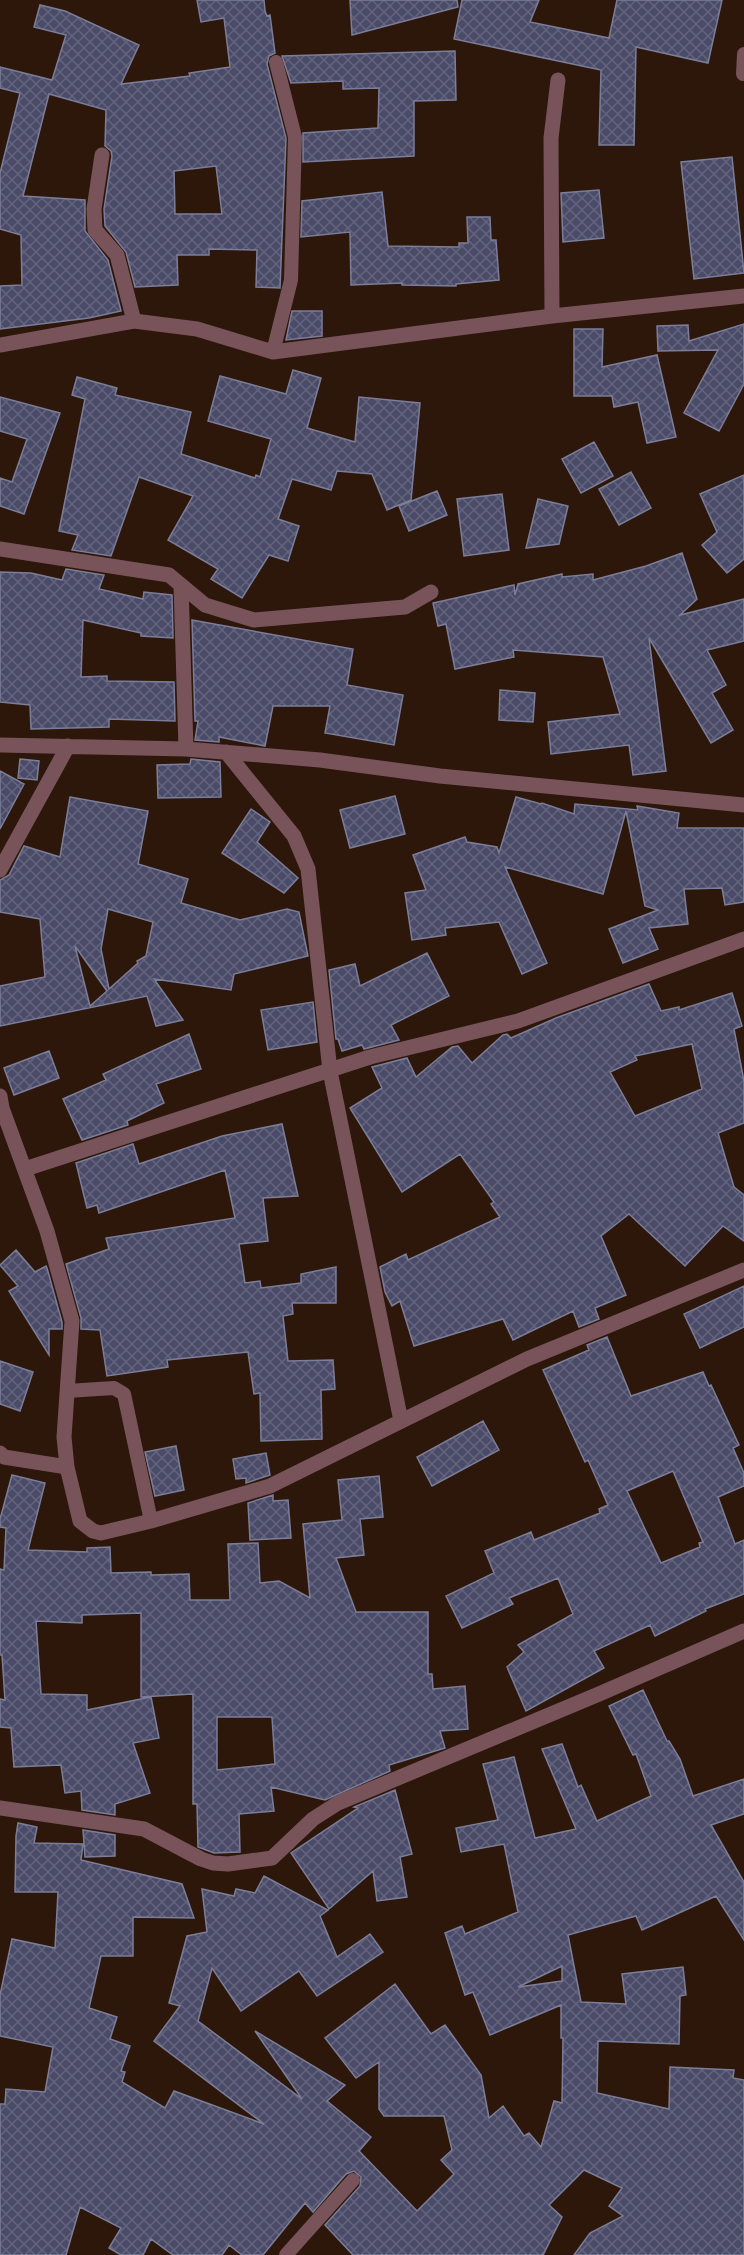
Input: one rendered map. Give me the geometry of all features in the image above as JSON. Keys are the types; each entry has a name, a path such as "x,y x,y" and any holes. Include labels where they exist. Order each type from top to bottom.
{"street":[{"path":"552,316 551,138 558,80"},
{"path":"102,155 94,209 95,230 117,255 134,321"},
{"path":"0,345 134,321 197,329 273,352 552,316 744,296"},
{"path":"0,549 169,575 205,605 254,620 405,607 431,592"},
{"path":"181,585 186,748"},
{"path":"0,745 186,748 320,760 440,776 744,805"},
{"path":"0,870 68,746"},
{"path":"226,752 294,836 308,869 330,1071 401,1421"},
{"path":"25,1169 370,1057 518,1021 744,939"},
{"path":"0,1096 2,1108 46,1231 72,1321 64,1437 67,1467 80,1521 85,1526 101,1533 151,1521 270,1486 526,1359 744,1270"},
{"path":"0,1453 4,1457 67,1467"},
{"path":"0,1808 144,1829 213,1863 228,1864 272,1858 313,1819 338,1803 744,1631"}],"lane":[{"path":"743,74 744,54"},
{"path":"273,352 291,280 295,137 276,62"},
{"path":"67,1391 114,1388 122,1391 151,1521"},
{"path":"286,2255 353,2180"}],"building":[{"path":"197,0 264,0 267,16 270,15 275,53 269,56 267,64 286,138 280,288 256,287 257,250 209,249 209,255 177,255 178,285 135,287 126,252 105,226 104,209 112,156 111,151 105,146 106,110 49,94 23,196 85,200 85,231 108,260 121,311 89,318 0,329 0,286 22,285 21,235 0,229 0,173 20,93 0,88 0,67 52,80 66,35 34,27 40,5 65,11 139,45 121,84 190,76 189,73 230,67 224,18 201,22","holes":["216,166 222,214 175,214 174,171"]},
{"path":"350,0 457,0 458,7 352,35"},
{"path":"462,0 539,0 530,22 609,38 617,0 722,0 708,63 636,47 634,145 599,145 601,70 454,39"},
{"path":"455,51 456,100 414,101 414,156 303,162 303,133 378,128 379,88 343,89 343,81 291,83 282,56"},
{"path":"732,157 744,273 694,279 681,162"},
{"path":"599,190 604,238 563,242 561,193"},
{"path":"382,192 388,246 459,247 459,243 468,243 467,217 490,217 491,240 496,240 499,280 456,284 456,286 402,285 402,283 351,285 350,232 301,237 302,201"},
{"path":"292,311 322,311 322,336 286,340"},
{"path":"744,324 744,384 719,431 684,413 718,350 658,351 657,326 688,325 689,341"},
{"path":"574,329 603,329 602,367 657,355 676,437 647,443 638,402 614,407 612,396 574,396"},
{"path":"293,370 321,378 307,428 355,442 359,397 420,403 411,500 387,510 372,474 337,471 331,490 292,479 278,519 299,526 288,561 269,555 242,598 211,579 218,569 168,540 193,496 139,477 111,556 72,550 78,535 59,531 85,399 72,395 77,377 117,388 115,395 191,412 181,454 255,478 256,475 260,477 271,439 208,421 220,376 286,394"},
{"path":"0,397 60,413 24,514 0,506 0,478 12,482 27,439 0,431"},
{"path":"594,442 613,476 581,493 562,459"},
{"path":"631,472 651,508 619,525 599,489"},
{"path":"744,475 744,559 727,573 702,545 717,532 700,494"},
{"path":"437,491 447,515 409,531 399,506"},
{"path":"502,494 509,550 464,556 457,499"},
{"path":"538,499 568,506 559,544 526,548"},
{"path":"682,553 697,599 680,615 744,599 744,641 707,650 726,685 712,693 733,730 711,743 649,638 666,771 633,775 629,745 551,754 548,722 620,714 603,657 513,650 514,657 455,669 446,624 438,626 433,603 514,585 515,595 518,584 562,574 562,577 593,574 593,580 646,566"},
{"path":"66,569 104,575 99,589 143,599 144,592 172,595 173,638 141,636 141,633 83,620 81,677 107,676 107,681 174,682 175,721 109,719 109,727 31,729 30,705 0,702 0,572 31,573 62,580"},
{"path":"192,620 353,649 347,685 403,695 394,745 325,733 330,706 273,706 265,746 219,737 219,742 195,740 198,721 195,721"},
{"path":"500,690 535,693 533,722 499,720"},
{"path":"20,759 39,761 37,780 18,778"},
{"path":"191,759 220,762 221,797 158,798 157,765 190,764"},
{"path":"0,771 24,784 0,829"},
{"path":"395,796 405,834 350,848 340,810"},
{"path":"70,797 148,811 138,864 188,879 181,903 240,920 287,909 299,912 308,956 234,974 231,990 154,979 183,1020 156,1026 147,996 0,1026 0,986 45,977 40,919 0,912 0,880 9,875 24,846 60,857","holes":["108,909 153,922 146,956 137,961 138,963 109,989 101,949","75,946 107,991 90,1006"]},
{"path":"516,797 574,814 575,804 638,810 637,806 679,813 677,828 744,828 744,902 725,905 722,888 684,889 688,924 649,928 658,949 623,963 609,929 658,910 645,906 626,811 603,894 505,867 547,963 522,974 499,922 445,928 446,935 412,940 405,893 426,890 413,855 465,837 467,842 497,847 499,853"},
{"path":"251,809 270,822 257,842 298,878 284,893 222,853"},
{"path":"427,953 449,996 391,1025 399,1040 364,1049 362,1045 342,1051 336,1039 329,970 355,964 360,986"},
{"path":"649,984 661,1011 679,1007 679,1010 732,993 742,1026 734,1029 744,1081 744,1123 718,1133 734,1187 744,1195 744,1241 723,1226 685,1266 629,1214 601,1236 626,1295 595,1308 599,1319 579,1327 573,1311 513,1340 503,1319 414,1346 400,1301 392,1306 385,1292 380,1267 406,1254 408,1260 500,1217 491,1204 494,1202 460,1154 402,1192 350,1108 382,1088 372,1067 407,1058 416,1077 452,1047 458,1046 472,1063 503,1035 507,1034 511,1038 556,1018","holes":["692,1044 702,1089 635,1116 610,1072 637,1060 635,1056"]},
{"path":"313,1002 317,1042 268,1050 261,1010"},
{"path":"189,1034 201,1069 156,1084 164,1103 127,1121 128,1125 82,1140 63,1099 106,1080 103,1074"},
{"path":"49,1051 59,1078 14,1095 4,1068"},
{"path":"282,1124 298,1196 263,1198 268,1241 239,1244 245,1283 260,1281 261,1288 301,1283 301,1274 336,1267 336,1303 292,1303 293,1314 283,1316 288,1361 333,1360 335,1389 321,1390 322,1439 261,1441 260,1393 254,1394 248,1352 167,1360 168,1367 107,1376 100,1330 81,1329 81,1318 66,1264 109,1249 106,1238 235,1218 225,1170 99,1213 97,1205 87,1208 76,1163 133,1144 139,1164 222,1136"},
{"path":"16,1250 35,1272 46,1266 47,1268 62,1322 62,1329 49,1329 49,1355 9,1291 18,1286 0,1265"},
{"path":"744,1286 744,1327 700,1348 684,1314"},
{"path":"607,1337 631,1396 703,1372 739,1445 733,1448 744,1473 744,1486 718,1497 735,1544 744,1540 744,1594 705,1609 706,1611 655,1636 650,1625 594,1651 604,1668 526,1711 507,1667 524,1652 518,1645 573,1614 558,1578 509,1598 513,1604 462,1628 446,1596 494,1573 485,1551 531,1532 534,1540 600,1513 599,1509 608,1505 588,1460 585,1462 543,1370 589,1350 587,1345","holes":["673,1471 703,1542 699,1543 700,1547 661,1563 627,1491"]},
{"path":"0,1361 33,1372 20,1411 0,1404"},
{"path":"483,1421 499,1450 432,1486 417,1457"},
{"path":"176,1446 184,1490 155,1496 145,1452"},
{"path":"266,1453 270,1475 246,1483 246,1478 236,1479 233,1459"},
{"path":"12,1475 45,1483 28,1550 87,1552 87,1548 110,1547 111,1573 189,1574 190,1600 230,1600 228,1544 258,1543 260,1583 279,1581 310,1598 303,1524 342,1520 338,1480 379,1476 383,1517 360,1519 364,1555 336,1558 356,1612 428,1612 428,1674 432,1674 433,1689 465,1686 468,1729 440,1731 445,1748 389,1765 390,1771 325,1800 271,1787 274,1811 239,1814 240,1852 214,1853 198,1847 197,1804 193,1804 193,1694 141,1697 141,1613 82,1615 82,1623 36,1621 41,1694 87,1695 87,1710 151,1697 159,1738 133,1743 150,1793 115,1804 115,1815 82,1810 81,1791 65,1793 61,1765 14,1767 11,1728 0,1727 0,1699 5,1700 2,1655 0,1655 0,1569 4,1570 6,1528 0,1527","holes":["217,1717 272,1717 275,1764 217,1770"]},
{"path":"273,1495 273,1501 288,1500 291,1538 250,1540 248,1503"},
{"path":"643,1690 667,1741 680,1759 693,1796 744,1779 744,1814 711,1825 744,1882 744,1940 716,1896 642,1930 636,1916 568,1935 581,2002 626,2004 622,1974 683,1967 686,1995 680,1996 679,2044 598,2041 597,2093 669,2109 670,2067 734,2070 733,2078 744,2080 744,2255 574,2255 590,2233 623,2216 609,2206 622,2188 584,2170 549,2205 562,2217 543,2255 353,2255 325,2225 360,2186 361,2177 354,2171 346,2174 313,2212 305,2203 263,2255 242,2255 229,2245 222,2255 173,2255 151,2239 143,2255 121,2255 109,2248 121,2228 80,2207 66,2255 0,2255 0,2104 5,2104 6,2089 45,2092 53,2047 0,2036 0,1995 12,1939 55,1948 58,1892 15,1892 18,1823 37,1827 34,1843 83,1844 81,1860 182,1884 194,1918 133,1917 133,1956 101,1956 89,2008 117,2017 110,2039 130,2046 121,2071 125,2072 122,2082 165,2108 174,2091 264,2124 154,2041 180,2006 169,2003 187,1936 207,1932 202,1889 234,1896 236,1889 255,1893 264,1876 328,1910 320,1916 337,1957 370,1934 383,1952 317,1996 299,1971 241,2011 212,1968 198,2021 302,2099 255,2031 345,2085 327,2101 371,2137 359,2151 417,2211 454,2174 441,2160 452,2150 444,2116 384,2116 379,2109 379,2062 356,2078 325,2038 395,1984 431,2034 445,2025 481,2075 489,2118 503,2106 524,2136 529,2133 541,2147 554,2101 562,2103 561,2005 490,2035 473,1992 465,1995 445,1933 462,1926 465,1934 518,1912 504,1844 461,1852 456,1828 498,1820 483,1764 514,1757 535,1838 576,1829 542,1749 562,1744 578,1787 581,1785 597,1821 651,1796 636,1754 633,1755 609,1706","holes":["562,1966 562,1981 518,1987"]},
{"path":"395,1790 412,1854 400,1857 407,1897 377,1901 373,1871 329,1909 291,1853 358,1808 354,1807"},
{"path":"83,1830 115,1835 115,1856 85,1857"}]}
